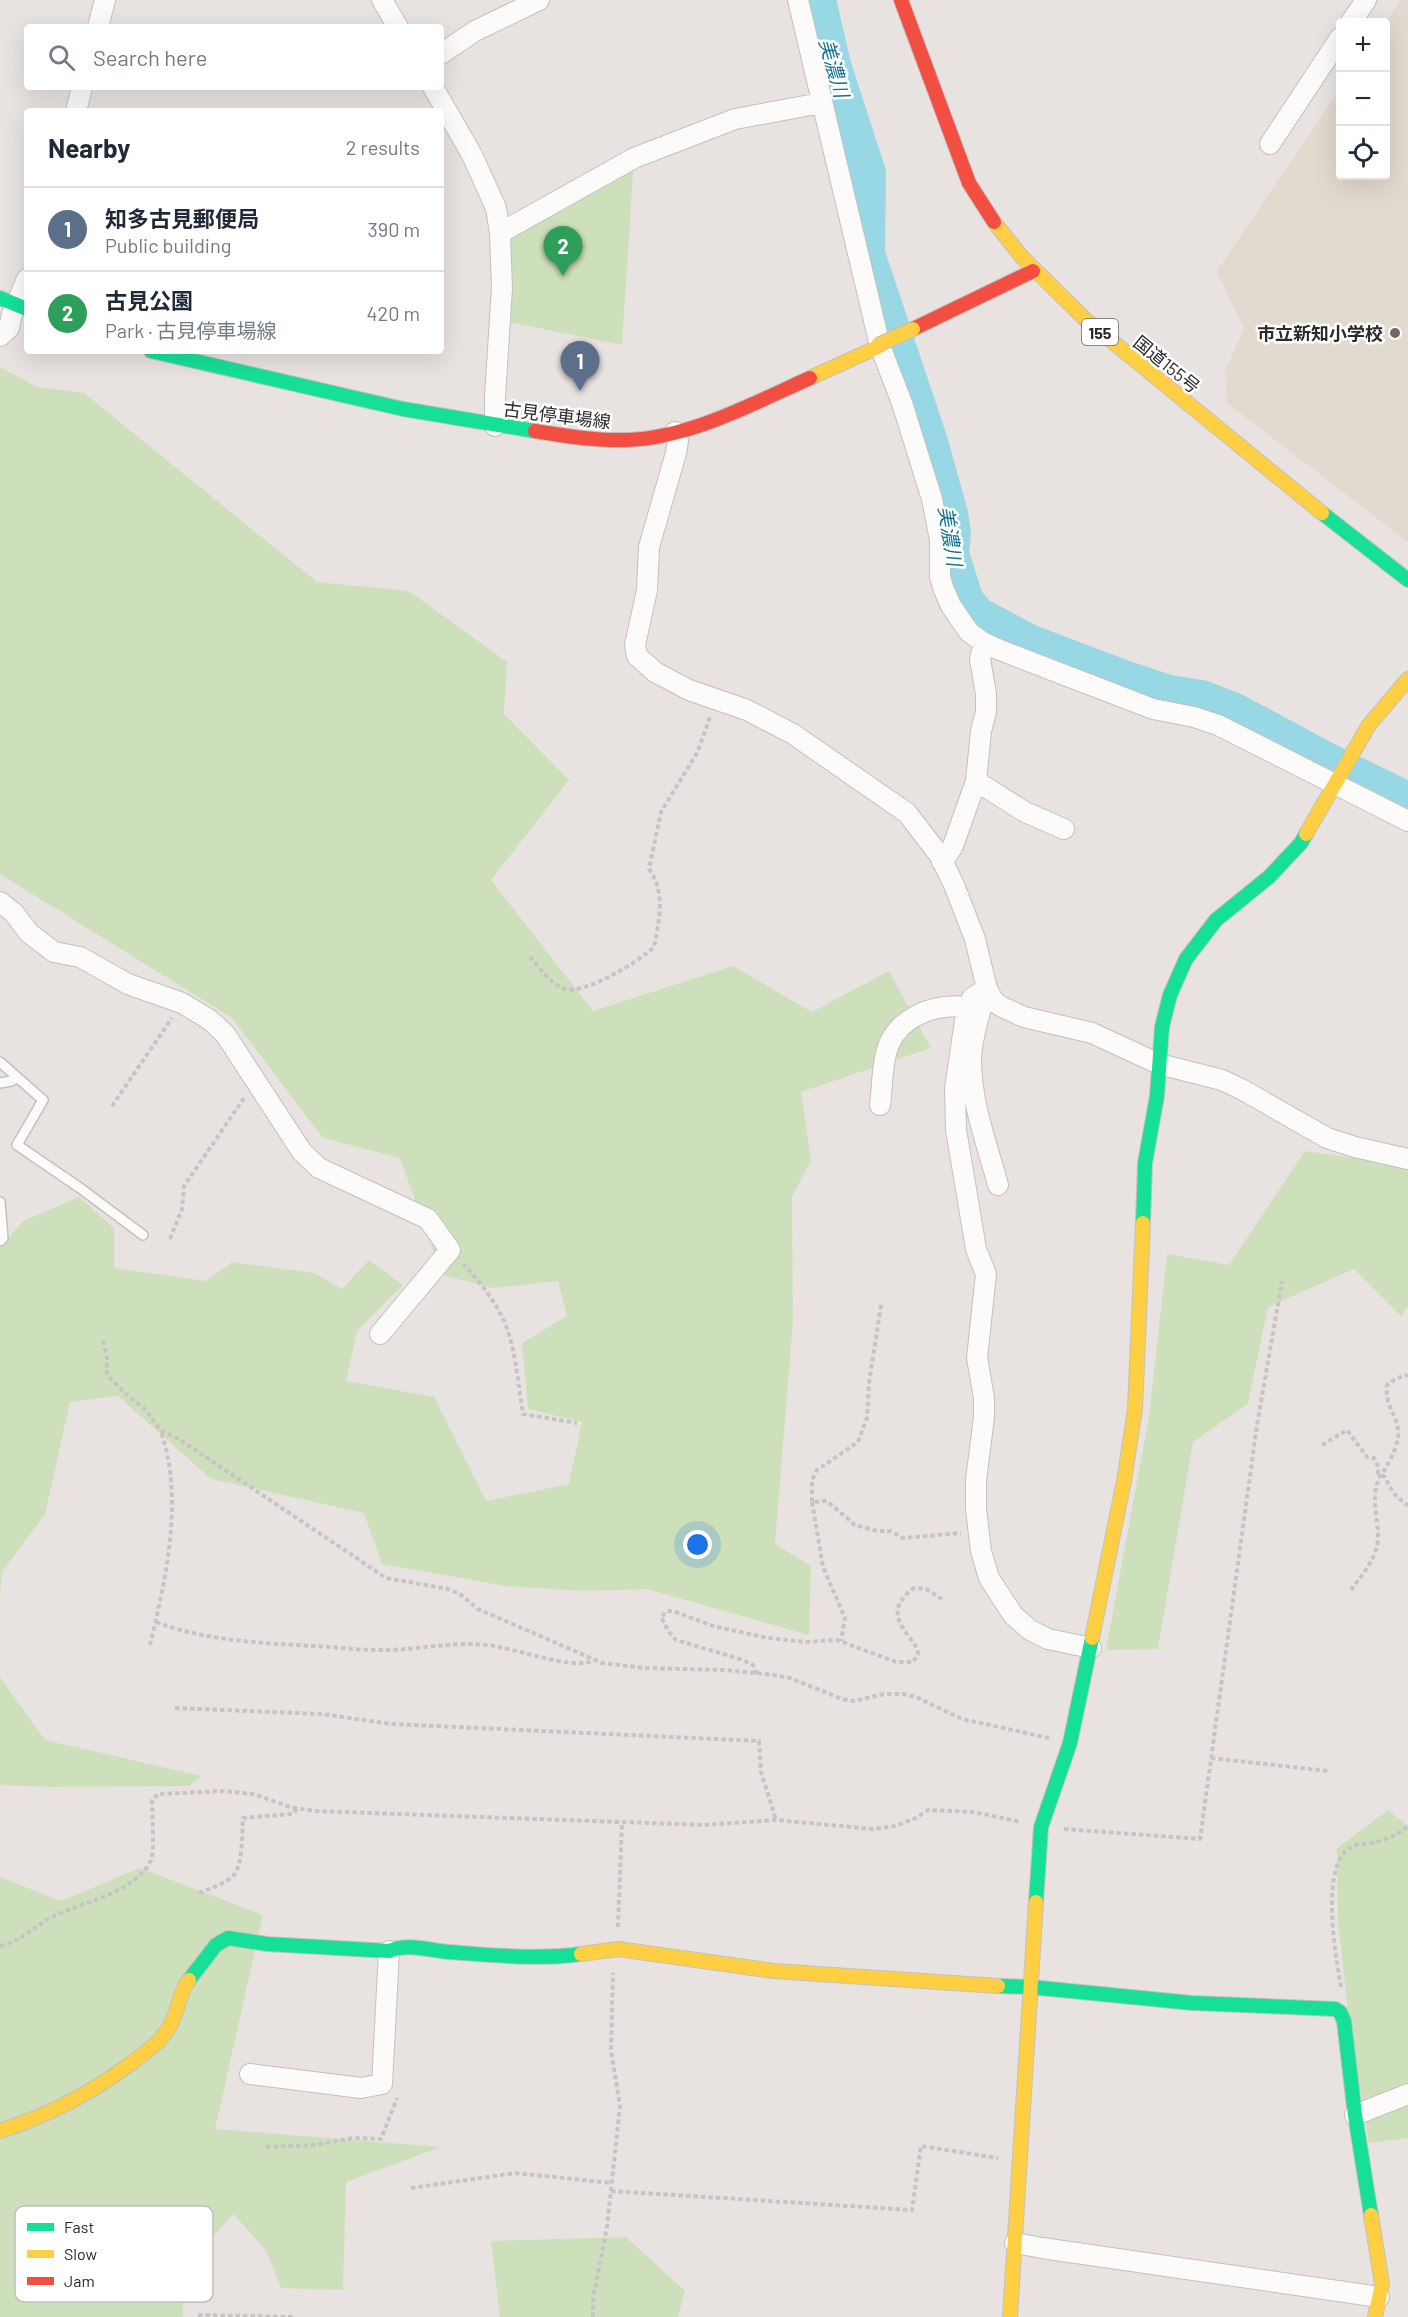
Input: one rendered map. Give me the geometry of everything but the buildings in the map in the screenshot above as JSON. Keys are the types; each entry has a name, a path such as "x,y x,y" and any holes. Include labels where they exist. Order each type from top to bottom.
{"main road":[{"name":"国道155号","path":"901,0 969,183 985,211 1033,271 1157,380 1275,474 1354,541 1408,580"},
{"name":"古見停車場線","path":"165,354 392,406 495,426 590,439 656,437 723,417 1033,271"},
{"path":"1010,2317 1041,1827 1070,1743 1124,1481 1135,1409 1140,1331 1145,1163 1158,1096 1162,1027 1170,995 1186,959 1216,920 1269,877 1301,843 1370,725 1408,679"},
{"path":"0,2131 26,2123 74,2101 109,2080 155,2046 170,2026 186,1984 216,1945 228,1938 267,1944 389,1951 401,1946 448,1952 558,1957 616,1949 774,1971 969,1986 1030,1987 1192,2003 1335,2009 1340,2012 1344,2021 1355,2115 1382,2284 1375,2317"}],"street":[{"path":"99,24 105,0"},
{"path":"382,0 396,24"},
{"path":"444,52 475,31 539,0"},
{"path":"798,0 879,345 902,403 932,499 940,540 940,577 951,606 960,621 969,632 984,643 1153,709 1194,717 1218,725 1408,821"},
{"path":"1354,18 1366,0"},
{"path":"1270,144 1336,45"},
{"path":"77,108 81,90"},
{"path":"436,90 472,155 496,208 500,233 502,288 495,426"},
{"path":"500,233 634,158 735,119 821,103"},
{"path":"0,336 9,328 15,304 24,285"},
{"path":"675,432 678,441 676,453 650,547 647,590 635,645 637,656 655,672 688,690 747,710 793,734 907,813 942,862 954,885 975,939 990,994 1000,1006 1024,1017 1092,1033 1159,1064 1222,1080 1327,1138 1408,1159"},
{"path":"942,862 953,846 976,781 981,731 986,712 986,694 980,659 984,643"},
{"path":"976,781 1025,812 1064,829"},
{"path":"0,902 14,913 29,933 43,946 54,952 80,957 128,984 182,1003 210,1020 225,1034 302,1152 319,1168 428,1219 450,1250 380,1334"},
{"path":"990,994 973,997 967,1007 955,1089 957,1130 967,1196 976,1249 986,1274 977,1352 984,1398 984,1417 976,1480 976,1509 981,1551 989,1578 1013,1615 1030,1630 1048,1639 1091,1648"},
{"path":"990,994 982,1005 975,1030 971,1059 978,1113 998,1185"},
{"path":"880,1105 885,1056 895,1033 906,1022 923,1011 941,1006 967,1007"},
{"path":"250,2074 361,2088 382,2084 389,1951"},
{"path":"1355,2115 1408,2094"},
{"path":"1015,2242 1042,2248 1379,2297"}],"lane":[{"path":"0,1062 42,1100 17,1145 143,1235"},
{"path":"0,1083 17,1078"},
{"path":"0,1202 3,1238 0,1241"}],"path":[{"path":"530,957 555,984 574,990 584,988 612,975 654,947 660,919 660,898 657,884 649,869 661,812 697,753 717,700"},
{"path":"112,1106 182,1003"},
{"path":"170,1239 182,1209 184,1186 252,1086 257,1083"},
{"path":"450,1250 474,1276 505,1322 512,1347 523,1414 577,1423"},
{"path":"0,1946 15,1943 51,1918 127,1885 141,1875 152,1859 152,1800 158,1794 224,1791 253,1794 315,1811 704,1825 776,1820 873,1829 895,1826 916,1818 928,1810 974,1812 1041,1827 1200,1839 1257,1425 1282,1281"},
{"path":"841,1641 845,1618 823,1567 812,1503 812,1480 817,1470 858,1442 867,1418 869,1383 881,1305"},
{"path":"103,1341 107,1356 107,1375 144,1408 161,1431 167,1450 171,1478 170,1552 150,1645"},
{"path":"1351,1590 1368,1567 1378,1538 1374,1510 1375,1493 1380,1476 1397,1443 1399,1430 1386,1398 1387,1385 1397,1378 1408,1375"},
{"path":"1322,1445 1347,1430 1367,1457 1374,1458 1380,1476"},
{"path":"161,1431 178,1439 386,1578 448,1589 460,1594 478,1609 602,1663 645,1668 724,1670 790,1678 842,1699 864,1700 884,1694 903,1694 916,1697 962,1719 1070,1743"},
{"path":"1380,1476 1385,1477 1393,1494 1408,1506"},
{"path":"812,1503 826,1501 855,1526 877,1531 891,1531 903,1538 979,1532"},
{"path":"758,1674 753,1665 743,1660 676,1640 661,1617 667,1611 673,1611 713,1626 768,1638 804,1642 837,1640 896,1662 912,1662 918,1654 917,1647 900,1622 897,1609 900,1599 914,1588 926,1589 945,1601"},
{"path":"156,1622 180,1631 262,1643 377,1650 416,1649 461,1643 486,1644 557,1661 578,1664 590,1663 594,1660"},
{"path":"176,1708 322,1714 391,1724 759,1741 761,1772 776,1820"},
{"path":"1211,1758 1328,1771"},
{"path":"199,1893 235,1874 239,1864 243,1818 292,1814 298,1808"},
{"path":"593,2317 593,2298 607,2228 620,2106 611,2050 613,1960 616,1949 622,1822"},
{"path":"1340,2012 1344,2008 1334,1952 1331,1903 1340,1860 1344,1852 1353,1846 1393,1838 1408,1826"},
{"path":"266,2147 314,2145 353,2138 381,2139 398,2096 382,2084"},
{"path":"611,2191 912,2210 921,2146 1020,2161"},
{"path":"411,2188 515,2173 612,2183"},
{"path":"200,2317 200,2314 294,2317"}],"shaded area":[{"path":"1401,0 1408,0 1408,542 1227,403 1225,371 1244,329 1217,271 1336,95 1336,180 1390,180 1390,18 1388,18"}],"green space":[{"path":"634,158 622,345 500,320 500,233"},
{"path":"0,367 37,387 84,393 317,582 409,591 507,662 504,714 569,780 491,880 593,1011 733,966 812,1012 889,971 931,1048 801,1092 811,1160 792,1197 793,1321 775,1544 811,1566 809,1635 647,1589 584,1591 506,1586 382,1564 364,1513 211,1479 118,1396 70,1402 45,1514 2,1572 0,1599 0,1247 23,1221 79,1197 114,1228 114,1268 206,1281 232,1262 314,1273 342,1289 369,1260 403,1285 357,1331 346,1381 434,1397 486,1501 569,1484 582,1422 528,1409 522,1343 567,1316 558,1281 493,1288 442,1275 400,1158 323,1138 232,1018 0,874"},
{"path":"1305,1151 1408,1166 1408,1306 1401,1316 1354,1269 1268,1307 1248,1404 1193,1442 1158,1649 1106,1650 1149,1416 1167,1254 1229,1265"},
{"path":"0,1677 45,1740 202,1776 189,1786 0,1785"},
{"path":"1388,1810 1408,1826 1408,2138 1369,2143 1348,2012 1338,1921 1337,1848"},
{"path":"140,1868 263,1915 215,2129 441,2147 346,2182 343,2290 281,2288 266,2250 233,2214 213,2237 213,2206 15,2206 15,2302 183,2302 183,2317 0,2317 0,1877 61,1901"},
{"path":"626,2237 685,2291 678,2317 500,2317 491,2241"}],"waterway":[{"name":"美濃川","path":"818,0 833,65 868,173 867,254 930,442 950,514 953,533 951,554 966,601 978,615 1029,642 1124,678 1169,693 1202,698 1237,712 1330,762 1408,800"}],"traffic: fast":[{"path":"0,298 24,308"},
{"path":"164,354 403,409 535,431"},
{"path":"1322,513 1408,580"},
{"path":"1143,1223 1145,1163 1157,1096 1162,1027 1170,995 1186,959 1216,920 1269,877 1301,843 1306,834"},
{"path":"1036,1902 1041,1827 1070,1743 1092,1638"},
{"path":"189,1980 216,1945 228,1938 267,1944 389,1951 411,1947 515,1956 548,1957 581,1954"},
{"path":"998,1986 1192,2003 1335,2009 1340,2012 1344,2021 1355,2115 1371,2215"}],"traffic: slow":[{"path":"994,222 1021,256 1086,320 1322,513"},
{"path":"878,345 913,329"},
{"path":"810,378 880,346 878,345"},
{"path":"1306,834 1369,725 1408,679"},
{"path":"1092,1638 1124,1481 1135,1409 1143,1223"},
{"path":"1010,2317 1036,1902"},
{"path":"581,1954 618,1949 774,1971 998,1986"},
{"path":"0,2131 68,2103 115,2075 147,2052 162,2038 170,2026 189,1980"},
{"path":"1371,2215 1382,2284 1375,2317"}],"traffic: jam":[{"path":"901,0 969,183 994,222"},
{"path":"913,329 1033,271"},
{"path":"535,431 604,440 651,438 721,418 810,378"}],"place":[{"name":"古見公園","path":"563,276"},
{"name":"市立新知小学校","path":"1395,333"},
{"name":"知多古見郵便局","path":"580,391"}]}
